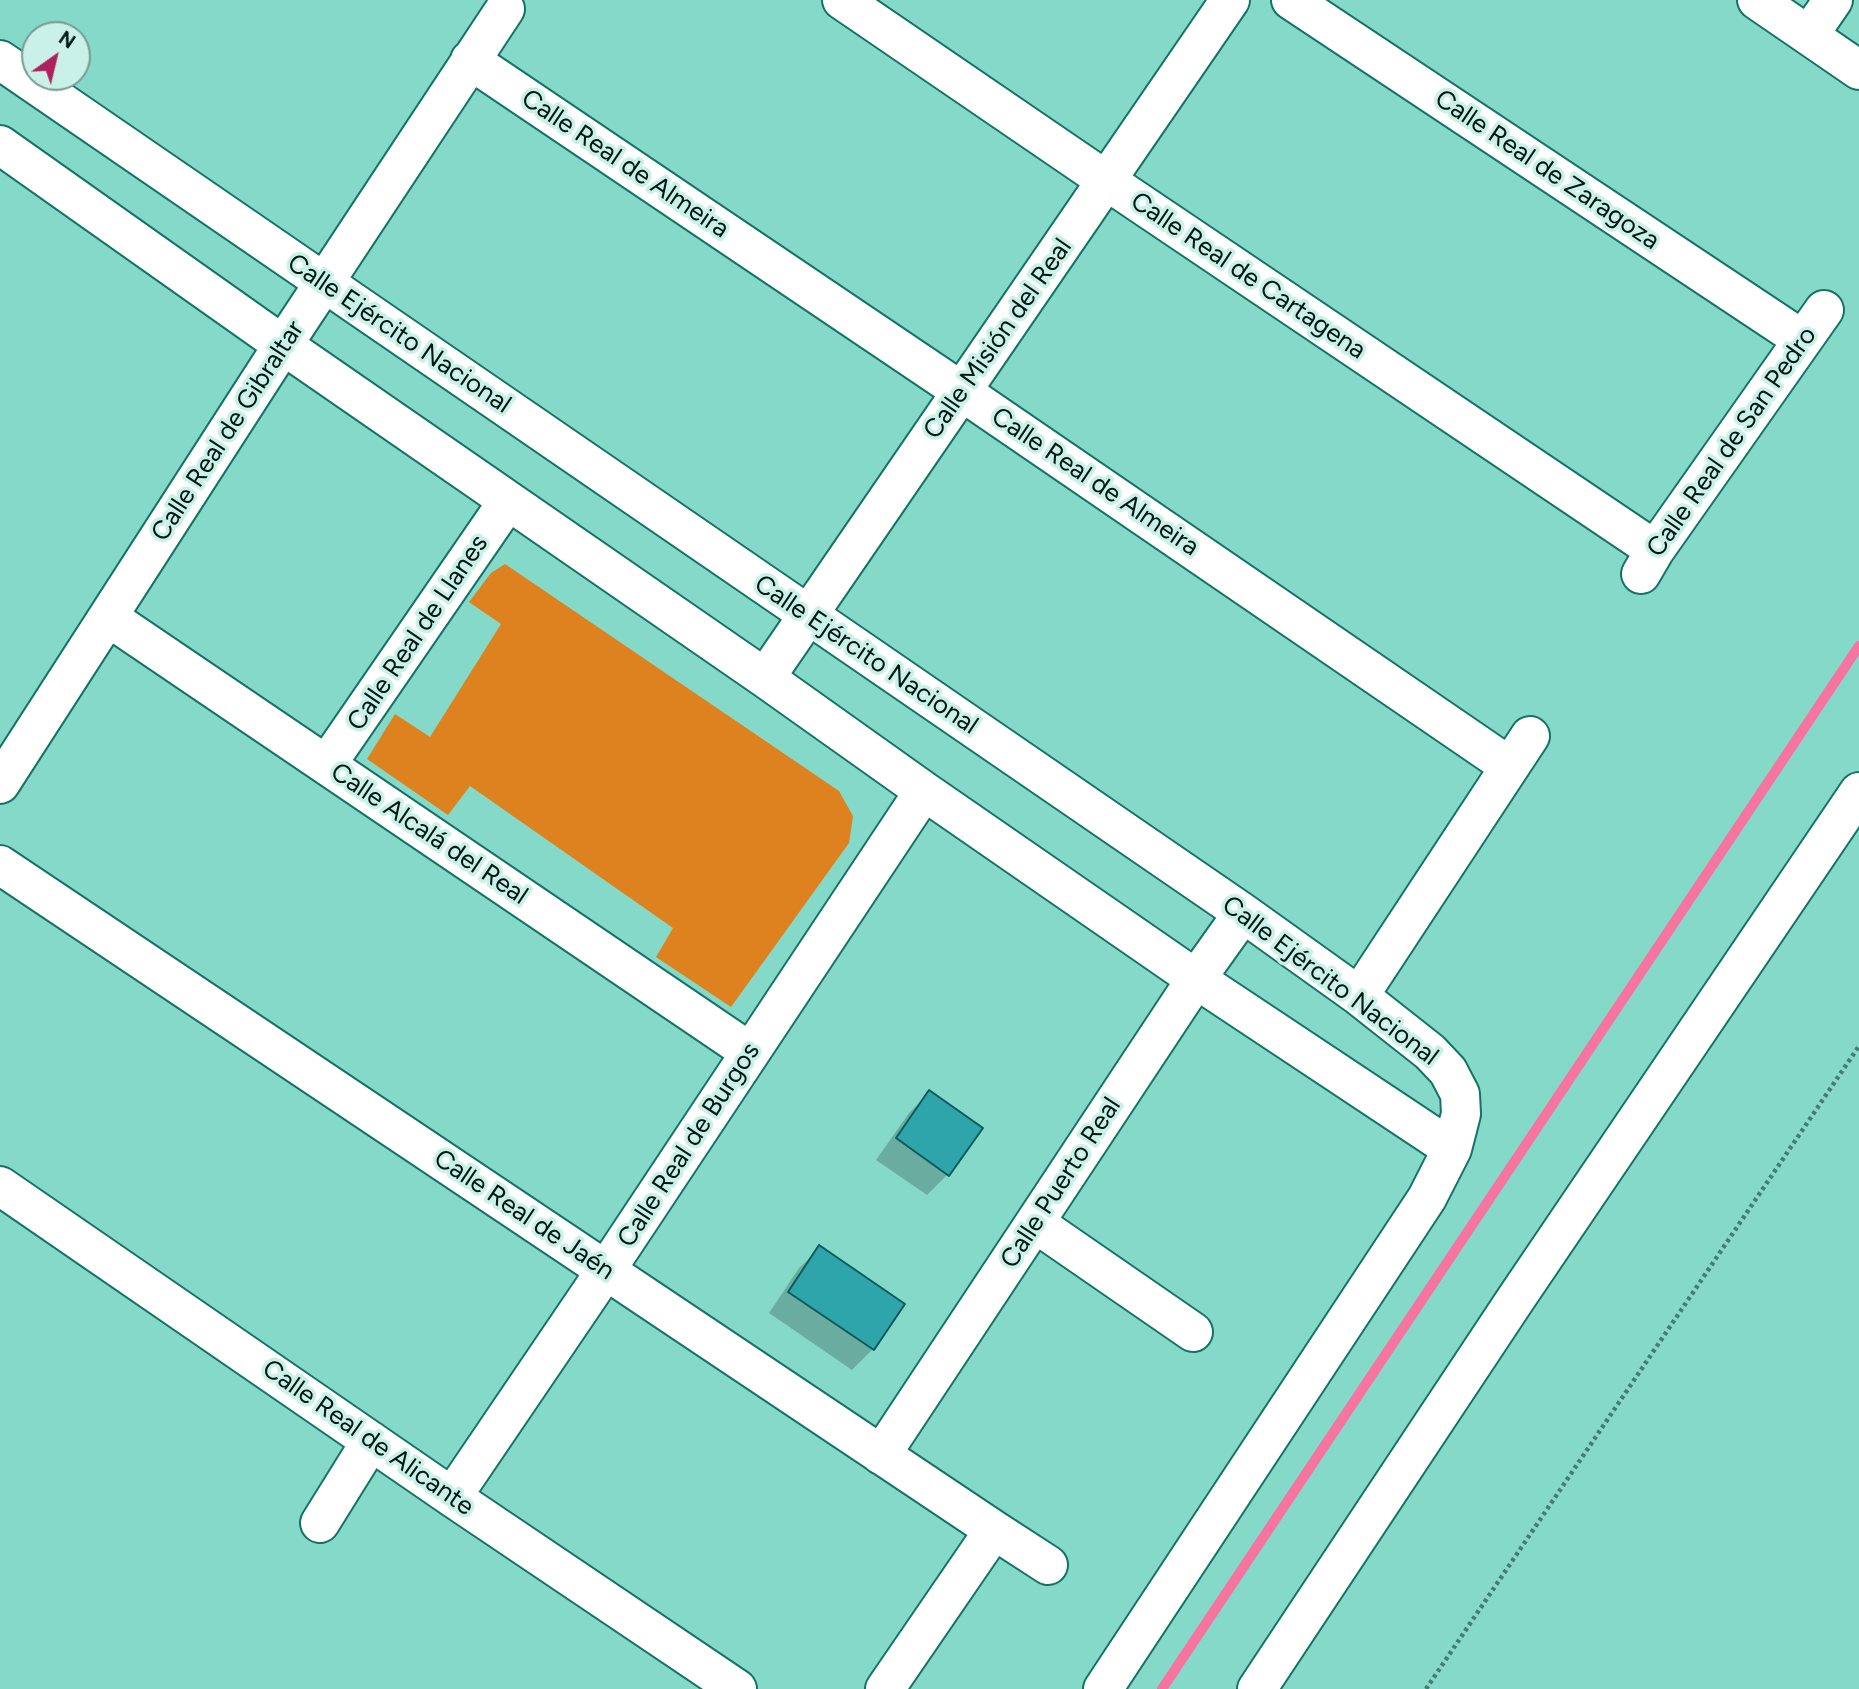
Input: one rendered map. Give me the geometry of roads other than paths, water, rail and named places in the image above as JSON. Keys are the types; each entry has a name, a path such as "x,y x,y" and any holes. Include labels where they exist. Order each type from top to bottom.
{"street":[{"name":"Calle Real de Cartagena","path":"842,0 1107,181 1648,562"},
{"name":"Calle Misión del Real","path":"765,678 1230,0"},
{"name":"Calle Real de Zaragoza","path":"1291,0 1813,325"},
{"path":"1757,0 1859,70"},
{"path":"1809,35 1833,0"},
{"name":"Calle Real de Gibraltar","path":"0,784 283,345 505,9"},
{"name":"Calle Ejército Nacional","path":"0,60 1243,913 1359,996 1430,1052 1448,1071 1460,1094 1461,1114 1452,1149 1427,1198 1103,1689"},
{"name":"Calle Real de Almeira","path":"470,60 961,391 1519,751 1359,996"},
{"path":"0,145 924,791 1196,979 1452,1149"},
{"name":"Calle Real de San Pedro","path":"1648,562 1813,325"},
{"name":"Calle Real de Llanes","path":"327,764 508,501"},
{"name":"Calle Alcalá del Real","path":"108,617 750,1052"},
{"name":"Calle Real de Burgos","path":"452,1497 607,1270 924,791"},
{"path":"1257,1689 1515,1300 1859,792"},
{"name":"Calle Real de Jaén","path":"0,865 1048,1564"},
{"name":"Calle Puerto Real","path":"881,1455 1196,979 1243,913"},
{"name":"Calle Real de Alicante","path":"0,1186 737,1689"},
{"path":"1035,1223 1193,1332"},
{"path":"320,1523 371,1441"},
{"path":"886,1689 994,1530"}],"waterway":[{"path":"1162,1689 1859,646"}]}
